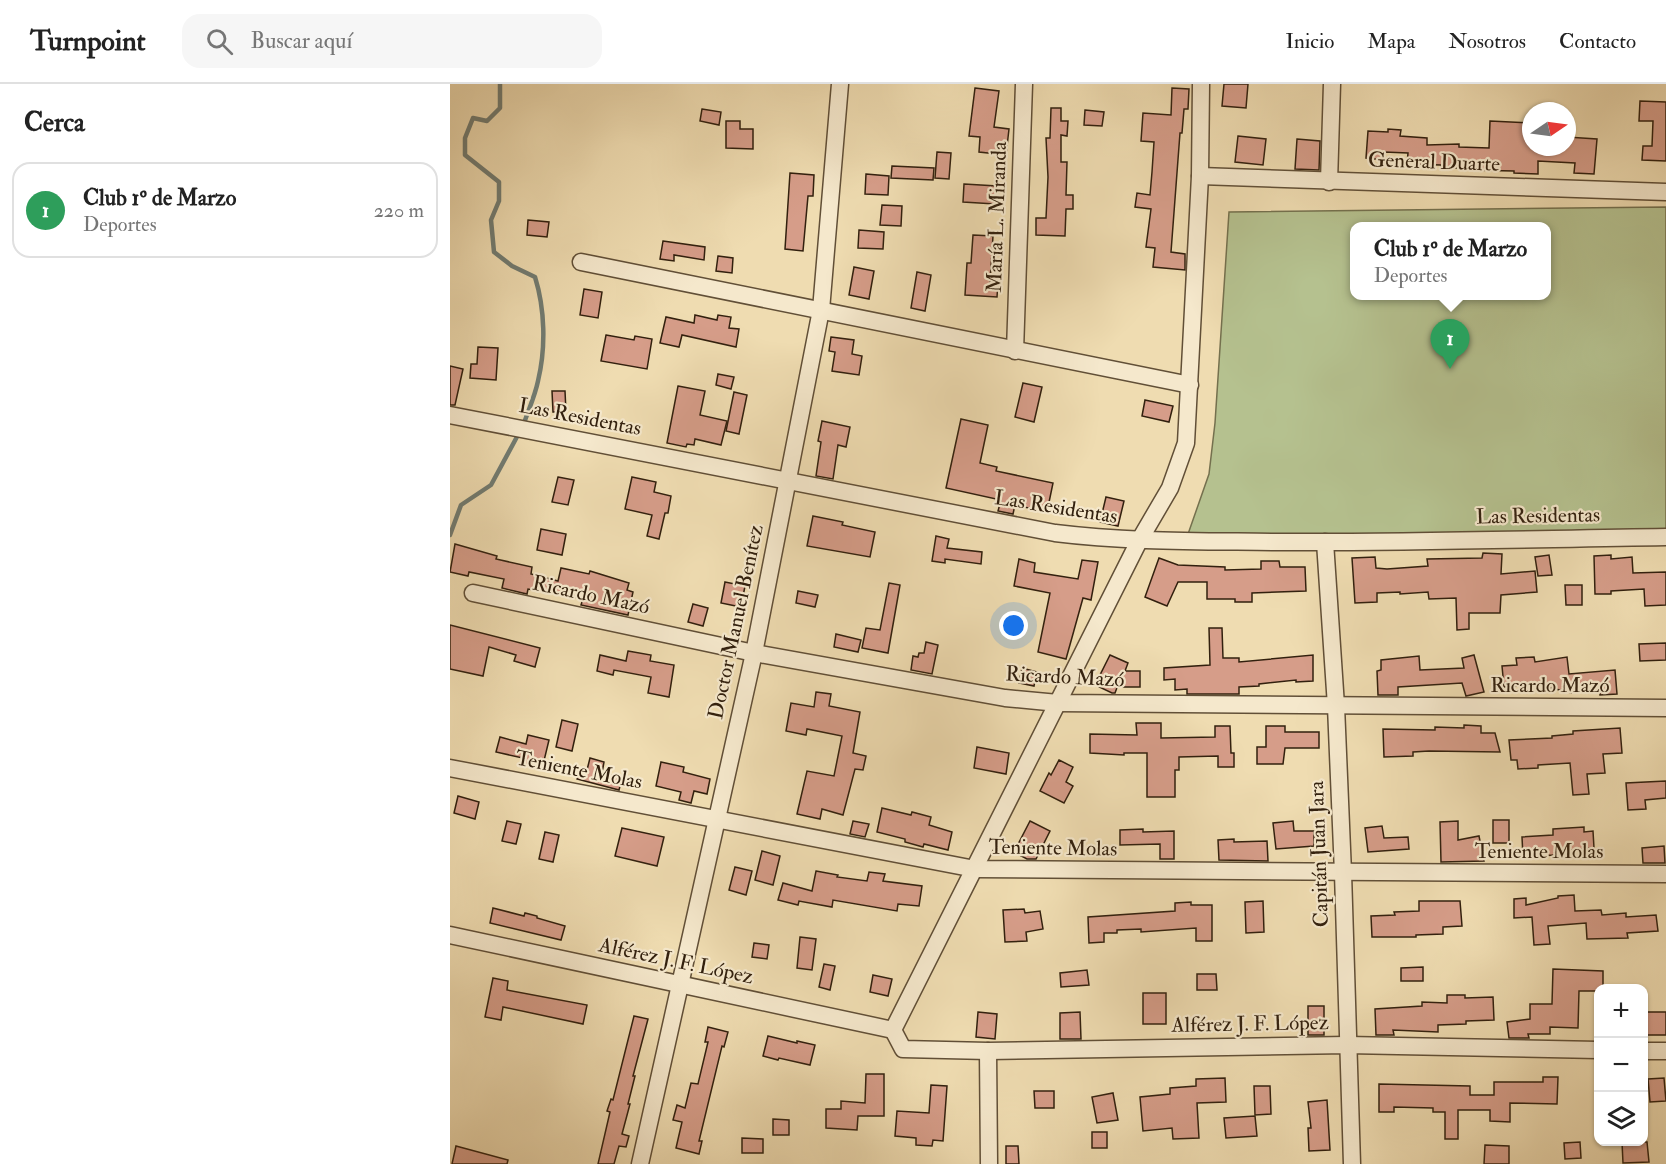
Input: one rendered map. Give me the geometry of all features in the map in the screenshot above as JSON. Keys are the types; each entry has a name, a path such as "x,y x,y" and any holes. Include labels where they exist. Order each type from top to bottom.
{"street":[{"name":"Doctor Manuel Benítez","path":"640,1164 754,653 821,310 840,84"},
{"name":"María L. Miranda","path":"1015,351 1024,84"},
{"path":"893,1030 1139,541 1170,488 1186,443 1200,176 1201,84"},
{"path":"1329,182 1332,84"},
{"name":"General Duarte","path":"1200,176 1666,192"},
{"path":"581,262 1190,385"},
{"name":"Las Residentas","path":"450,415 1055,533 1139,541 1325,542 1666,537"},
{"name":"Capitán Juan Jara","path":"1325,542 1336,706 1352,1164"},
{"name":"Ricardo Mazó","path":"472,593 754,653 1005,698 1058,703 1666,708"},
{"name":"Teniente Molas","path":"450,768 975,869 1666,874"},
{"name":"Alférez J. F. López","path":"450,935 893,1030 903,1049 988,1051 1347,1045 1594,1050"},
{"path":"988,1051 989,1164"},
{"path":"1648,1051 1666,1051"}],"green space":[{"path":"1666,207 1666,531 1187,537 1209,474 1215,423 1229,212"}],"building":[{"path":"1224,84 1248,84 1246,108 1222,106"},
{"path":"975,88 999,91 994,127 1009,129 1006,155 979,152 980,137 969,136"},
{"path":"1172,88 1189,89 1188,109 1184,109 1182,133 1180,133 1171,252 1185,254 1185,270 1153,267 1155,248 1146,247 1151,209 1135,207 1137,193 1150,195 1152,172 1154,142 1141,141 1143,113 1171,115"},
{"path":"1640,101 1666,102 1666,161 1642,160 1643,146 1652,146 1653,121 1639,121"},
{"path":"1051,108 1061,108 1061,121 1068,121 1067,136 1061,135 1061,162 1067,162 1066,195 1073,195 1073,209 1066,209 1065,236 1036,235 1036,218 1046,218 1048,177 1046,138 1050,138"},
{"path":"702,109 721,112 719,125 700,121"},
{"path":"1085,110 1104,112 1102,126 1084,125"},
{"path":"726,121 740,121 740,129 753,129 753,149 726,148"},
{"path":"1490,121 1522,123 1522,156 1576,156 1576,138 1597,139 1594,174 1574,173 1575,163 1538,161 1538,174 1407,164 1408,153 1384,152 1384,160 1366,158 1368,131 1388,132 1388,129 1401,130 1400,136 1427,138 1427,145 1459,144 1459,147 1489,148"},
{"path":"1238,136 1266,139 1263,165 1235,162"},
{"path":"1297,139 1320,141 1319,170 1295,169"},
{"path":"937,152 951,153 949,179 935,178"},
{"path":"892,166 934,168 933,180 891,178"},
{"path":"790,173 814,175 813,196 808,196 803,251 785,249"},
{"path":"866,174 889,176 888,195 865,194"},
{"path":"964,184 997,186 995,204 963,202"},
{"path":"882,205 902,206 901,226 880,225"},
{"path":"528,220 549,222 547,237 527,235"},
{"path":"859,230 884,232 883,249 858,248"},
{"path":"973,235 993,236 990,282 998,283 997,297 965,295 967,263 971,263"},
{"path":"663,241 705,247 704,260 674,255 674,261 660,259"},
{"path":"718,256 733,258 732,273 716,271"},
{"path":"854,267 874,271 869,299 849,295"},
{"path":"917,272 931,275 925,311 911,308"},
{"path":"584,289 602,292 598,318 580,315"},
{"path":"695,315 717,320 718,315 731,317 729,328 739,329 736,347 682,335 679,347 660,343 666,317 694,323"},
{"path":"606,335 634,340 635,336 652,339 647,369 601,361"},
{"path":"831,337 854,340 852,354 862,356 859,375 832,371 835,352 829,351"},
{"path":"478,347 498,348 496,380 470,378 471,364 477,364"},
{"path":"450,366 463,369 455,405 450,405"},
{"path":"718,374 734,377 731,389 716,385"},
{"path":"1023,383 1042,387 1034,422 1015,417"},
{"path":"678,386 705,391 700,415 727,421 721,445 695,439 694,445 687,444 686,447 667,443"},
{"path":"552,391 565,391 566,412 553,412"},
{"path":"734,392 747,395 739,434 726,431"},
{"path":"1145,400 1173,406 1169,422 1142,416"},
{"path":"961,419 988,425 980,463 997,467 996,471 1053,483 1047,512 1015,505 1013,514 998,511 1001,500 946,488"},
{"path":"822,421 850,427 846,447 838,445 833,479 816,476 821,442 818,441"},
{"path":"558,477 574,480 568,505 552,502"},
{"path":"632,477 656,482 654,492 671,496 659,539 647,536 652,515 625,509"},
{"path":"1106,497 1124,501 1118,526 1100,522"},
{"path":"813,516 875,532 870,557 807,546"},
{"path":"541,529 566,534 562,555 537,550"},
{"path":"936,536 949,539 947,548 982,552 981,564 945,559 945,563 932,561"},
{"path":"455,544 497,556 496,559 532,567 531,574 558,581 561,568 589,574 590,571 629,583 627,590 633,592 628,615 581,605 583,599 539,590 528,589 527,594 502,588 504,579 469,572 468,576 450,572"},
{"path":"1483,553 1502,554 1501,574 1535,571 1537,592 1501,595 1500,613 1469,613 1469,629 1457,630 1456,598 1429,599 1428,592 1377,593 1377,602 1355,603 1352,558 1375,557 1376,568 1387,569 1428,566 1427,559 1482,558"},
{"path":"1549,555 1552,575 1538,576 1535,557"},
{"path":"1611,555 1611,559 1632,557 1633,573 1666,572 1666,605 1645,606 1644,589 1595,594 1594,556"},
{"path":"1159,558 1178,565 1225,567 1225,570 1261,569 1261,561 1279,561 1280,567 1305,567 1306,591 1252,593 1252,602 1235,602 1235,599 1207,599 1207,582 1178,582 1167,606 1145,597"},
{"path":"1019,559 1035,563 1034,572 1078,579 1082,560 1098,562 1091,600 1083,598 1066,659 1038,652 1050,593 1014,586"},
{"path":"725,582 745,586 741,607 721,603"},
{"path":"889,583 900,585 888,653 862,648 866,628 880,630"},
{"path":"1565,585 1582,585 1582,605 1566,605"},
{"path":"798,591 818,595 815,607 796,603"},
{"path":"693,604 708,608 703,626 688,622"},
{"path":"450,625 540,648 535,667 514,661 516,655 489,647 483,676 450,669"},
{"path":"1209,628 1222,628 1223,658 1239,658 1239,662 1313,655 1313,681 1296,682 1296,680 1239,687 1239,694 1187,694 1187,689 1175,690 1175,679 1164,680 1164,668 1210,665"},
{"path":"836,634 861,640 858,652 834,647"},
{"path":"926,642 938,645 932,674 911,670 913,656 918,657 919,653 924,653"},
{"path":"1666,643 1666,660 1640,661 1639,644"},
{"path":"628,651 651,655 650,661 674,665 669,697 648,693 651,677 614,670 613,675 597,671 600,655 626,661"},
{"path":"1110,655 1128,663 1125,671 1140,671 1140,687 1118,685 1115,693 1112,693 1095,685"},
{"path":"1474,655 1484,692 1466,696 1462,683 1398,687 1398,695 1378,695 1377,671 1381,670 1381,660 1419,656 1420,670 1464,668 1462,658"},
{"path":"1534,657 1535,662 1567,657 1569,674 1615,670 1617,694 1600,695 1600,685 1572,687 1572,693 1539,685 1504,687 1502,666 1517,665 1516,658"},
{"path":"1022,668 1037,672 1034,686 1019,683"},
{"path":"816,692 831,694 829,706 860,712 853,753 866,756 863,770 855,769 843,815 822,809 820,819 797,814 807,771 834,776 842,736 807,729 806,735 786,731 791,703 814,707"},
{"path":"562,720 578,724 572,751 556,747"},
{"path":"1136,723 1161,723 1161,738 1215,737 1215,726 1230,726 1234,767 1218,767 1218,756 1179,757 1179,770 1175,770 1175,797 1147,797 1147,753 1124,753 1124,755 1090,753 1090,734 1137,735"},
{"path":"1464,725 1481,726 1481,733 1495,733 1500,752 1429,751 1413,752 1413,756 1384,757 1383,729 1435,730 1435,727 1464,728"},
{"path":"1266,726 1285,726 1285,732 1319,732 1319,748 1285,748 1283,764 1257,764 1257,747 1266,747"},
{"path":"1620,728 1622,753 1603,754 1605,773 1587,774 1589,794 1573,795 1570,763 1518,769 1517,760 1511,760 1509,740 1552,738 1552,736 1573,734 1573,731"},
{"path":"528,735 549,740 542,769 522,764 523,758 496,752 500,737 526,744"},
{"path":"977,747 1009,753 1006,774 974,768"},
{"path":"590,758 604,762 602,773 622,778 619,790 577,779 579,768 587,770"},
{"path":"1059,760 1073,767 1066,782 1073,786 1064,803 1040,791"},
{"path":"661,762 684,767 683,772 710,779 707,794 694,791 691,803 679,800 681,792 656,786"},
{"path":"1666,781 1666,798 1645,800 1646,809 1628,810 1626,783"},
{"path":"458,796 479,802 475,819 454,813"},
{"path":"882,808 931,817 929,825 952,832 948,850 924,844 923,847 905,842 905,839 877,832"},
{"path":"1493,820 1509,820 1509,843 1493,843"},
{"path":"507,821 521,824 516,844 502,841"},
{"path":"853,821 869,824 865,837 850,834"},
{"path":"1030,821 1050,831 1036,859 1027,859 1014,852"},
{"path":"1293,821 1294,831 1314,831 1314,846 1276,849 1273,823"},
{"path":"1458,821 1458,840 1479,836 1484,861 1441,862 1440,822"},
{"path":"1382,826 1384,838 1408,837 1409,849 1368,852 1365,828"},
{"path":"1584,827 1584,832 1593,831 1594,848 1570,850 1570,854 1523,857 1522,837 1553,835 1553,829"},
{"path":"622,828 664,837 657,866 615,856"},
{"path":"1143,829 1143,832 1174,831 1174,859 1160,859 1160,844 1120,845 1120,830"},
{"path":"545,832 559,835 553,862 539,859"},
{"path":"1234,839 1234,842 1267,841 1268,861 1219,860 1218,840"},
{"path":"1664,846 1665,863 1643,863 1642,848"},
{"path":"762,851 780,856 773,885 755,880"},
{"path":"735,867 752,871 746,895 729,890"},
{"path":"816,871 838,875 837,877 867,881 869,872 885,874 883,881 922,886 919,906 898,904 897,911 833,900 832,907 799,901 798,905 778,900 783,883 812,891"},
{"path":"1574,895 1575,911 1601,910 1602,915 1626,913 1626,917 1656,915 1658,931 1627,933 1628,938 1587,939 1586,923 1548,926 1550,944 1534,945 1532,917 1514,918 1514,899 1526,898 1526,905 1558,898 1558,896"},
{"path":"1263,901 1264,932 1246,933 1245,902"},
{"path":"1419,901 1460,901 1462,926 1443,927 1443,934 1416,935 1416,937 1372,937 1371,916 1419,911"},
{"path":"1191,902 1191,905 1212,905 1212,941 1196,941 1196,928 1141,932 1141,929 1117,930 1117,933 1104,933 1104,942 1089,943 1088,917 1175,911 1175,903"},
{"path":"493,908 524,916 525,913 537,916 537,918 565,926 561,940 490,923"},
{"path":"1024,909 1025,913 1040,911 1043,929 1026,932 1027,941 1005,942 1003,910"},
{"path":"800,937 816,939 812,970 797,968"},
{"path":"754,943 769,945 767,959 752,957"},
{"path":"824,964 835,966 830,990 819,987"},
{"path":"1423,967 1423,981 1401,981 1401,968"},
{"path":"1553,969 1603,971 1603,984 1594,984 1594,991 1579,991 1578,1028 1550,1027 1550,1034 1528,1034 1529,1038 1509,1038 1507,1022 1530,1019 1530,1004 1552,1004"},
{"path":"1087,970 1089,985 1061,987 1060,973"},
{"path":"1197,974 1216,974 1217,990 1197,990"},
{"path":"873,975 892,979 888,996 870,992"},
{"path":"493,978 508,981 507,990 587,1005 583,1024 503,1007 501,1020 485,1017"},
{"path":"1143,993 1166,993 1166,1024 1143,1024"},
{"path":"1447,995 1465,995 1465,998 1493,997 1494,1020 1438,1025 1438,1032 1393,1030 1394,1035 1376,1035 1375,1009 1422,1006 1422,1002 1447,1003"},
{"path":"1308,1006 1324,1006 1324,1035 1308,1035"},
{"path":"978,1012 997,1014 995,1039 976,1037"},
{"path":"1080,1012 1081,1039 1060,1039 1060,1013"},
{"path":"1648,1012 1666,1012 1666,1035 1648,1035"},
{"path":"634,1016 648,1019 633,1076 635,1076 628,1104 630,1104 622,1134 629,1136 626,1147 619,1146 614,1164 598,1164 610,1112 607,1111 611,1099 613,1100"},
{"path":"708,1027 728,1032 724,1047 722,1046 699,1141 702,1141 699,1154 676,1148 682,1122 673,1120 677,1105 685,1108 691,1083 698,1084 708,1042 705,1042"},
{"path":"768,1036 815,1045 810,1065 763,1056"},
{"path":"866,1074 884,1074 884,1116 858,1116 857,1130 826,1128 826,1109 841,1109 841,1101 865,1103"},
{"path":"1543,1077 1558,1077 1557,1104 1510,1103 1510,1122 1490,1121 1490,1110 1458,1110 1458,1139 1445,1139 1445,1112 1433,1112 1433,1108 1394,1107 1394,1112 1379,1112 1379,1084 1470,1086 1470,1095 1494,1095 1494,1082 1543,1082"},
{"path":"1225,1078 1226,1102 1197,1103 1199,1138 1173,1139 1172,1128 1143,1131 1140,1097 1170,1094 1170,1088 1196,1086 1196,1079"},
{"path":"1664,1078 1666,1101 1650,1102 1648,1079"},
{"path":"931,1085 947,1086 943,1141 933,1140 932,1146 916,1145 916,1138 895,1136 897,1111 929,1113"},
{"path":"1254,1086 1270,1086 1271,1114 1255,1115"},
{"path":"1034,1091 1054,1091 1054,1108 1035,1108"},
{"path":"1113,1093 1118,1120 1097,1123 1092,1097"},
{"path":"1327,1100 1330,1150 1309,1151 1308,1128 1311,1128 1308,1102"},
{"path":"1255,1116 1257,1136 1226,1138 1224,1118"},
{"path":"773,1119 789,1120 789,1135 773,1135"},
{"path":"1092,1132 1107,1132 1107,1148 1092,1148"},
{"path":"742,1138 763,1139 763,1153 742,1153"},
{"path":"1580,1142 1581,1158 1565,1159 1564,1143"},
{"path":"1485,1145 1509,1146 1509,1164 1484,1164"},
{"path":"456,1146 508,1160 507,1164 452,1164"},
{"path":"1006,1146 1018,1146 1019,1164 1006,1164"},
{"path":"1622,1146 1647,1146 1649,1162 1623,1163"}],"waterway":[{"path":"500,84 500,108 487,121 473,118 465,138 465,155 499,182 499,201 491,220 494,252 512,266 535,277 538,289 542,315 541,368 537,387 523,426"},
{"path":"450,535 461,505 491,485 519,433"}],"place":[{"name":"Club 1º de Marzo","path":"1450,369"}]}
